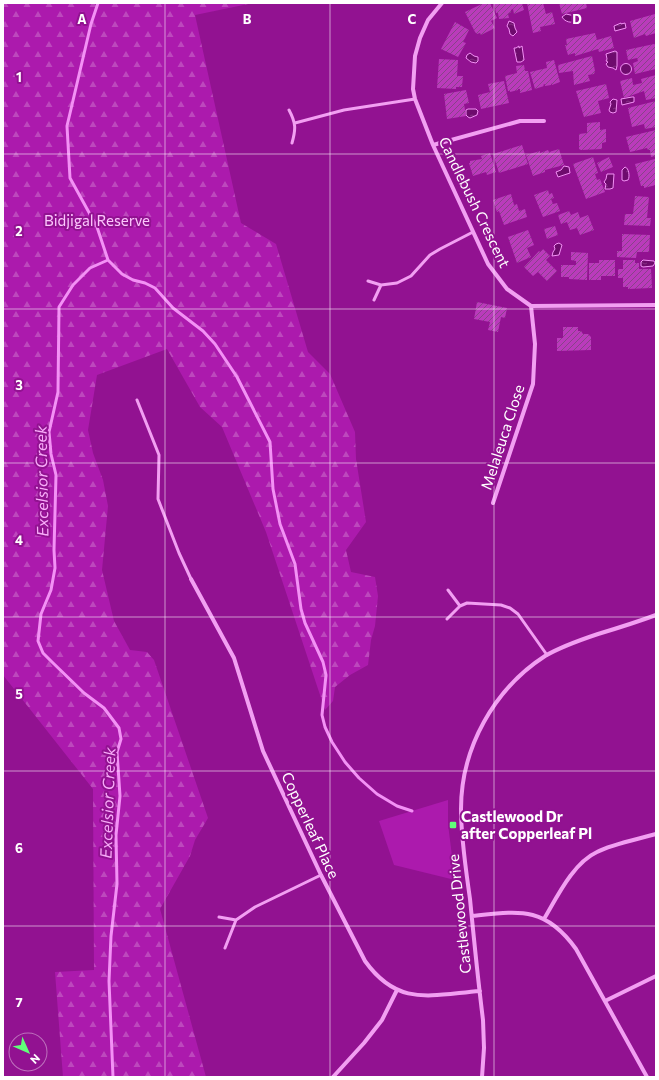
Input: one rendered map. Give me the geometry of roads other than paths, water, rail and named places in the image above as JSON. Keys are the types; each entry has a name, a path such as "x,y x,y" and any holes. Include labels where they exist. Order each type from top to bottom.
{"street":[{"name":"Candlebush Crescent","path":"442,3 428,20 415,56 413,89 415,100 433,145 488,264 507,289 531,306"},
{"path":"433,145 520,121 544,120"},
{"path":"531,306 656,305"},
{"name":"Melaleuca Close","path":"493,503 533,384 535,344 531,306"},
{"name":"Copperleaf Place","path":"191,579 234,658 263,751 321,875 365,961 374,974 385,984 409,994 422,995 480,990"},
{"name":"Castlewood Drive","path":"482,1077 484,1048 483,1020 461,826 462,786 473,742 492,708 504,692 532,665 547,655 573,643 656,615"},
{"path":"544,919 559,894 584,860 597,852 656,834"},
{"path":"472,916 514,912 531,914 544,919 558,928 576,949 647,1077"},
{"path":"605,1001 656,976"},
{"path":"333,1077 364,1043 382,1020 397,990"}],"lane":[{"path":"296,123 344,110 415,100"},
{"path":"290,110 296,123 292,144"},
{"path":"368,281 381,285 397,283 411,276 430,256 440,249 473,232"},
{"path":"374,300 381,285"},
{"path":"137,400 159,455 158,499 191,579"},
{"path":"448,590 460,606"},
{"path":"448,619 460,606 467,603 501,605 510,608 518,614 547,655"},
{"path":"225,948 236,920 255,907 321,875"},
{"path":"219,917 236,920"}],"water":[{"path":"566,14 575,16 576,20 569,22 565,20 562,17"},
{"path":"509,21 514,23 517,32 513,36 510,34 507,26"},
{"path":"625,23 626,28 615,31 614,26"},
{"path":"519,46 519,48 522,46 524,60 517,62 514,48"},
{"path":"615,51 617,52 616,70 608,67 606,64 608,62 606,61 606,54"},
{"path":"470,53 478,57 478,61 476,63 471,62 466,58"},
{"path":"624,64 628,64 630,65 630,73 624,74 621,71 621,67"},
{"path":"634,97 634,102 622,105 621,99"},
{"path":"613,99 617,100 616,112 613,113 609,110 611,104 610,102"},
{"path":"476,109 478,111 477,115 470,118 468,117 466,115 466,110"},
{"path":"564,166 569,167 570,173 558,177 556,172 561,170"},
{"path":"625,167 628,171 629,177 628,180 624,181 622,180 622,170"},
{"path":"607,174 614,174 613,188 610,189 605,189 606,184 604,182"},
{"path":"559,243 562,245 559,255 552,256 555,249 554,246"},
{"path":"643,260 654,261 655,263 653,266 643,267 641,266 641,262"}],"waterway":[{"name":"Excelsior Creek","path":"98,3 91,24 67,126 70,178 97,227 108,260 90,268 73,285 59,307 58,392 49,432 51,454 56,475 55,568 51,590 41,614 38,641 43,653 84,693 104,708 119,728 121,739 117,752 120,796 116,835 117,884 111,936 109,981 113,1077"},
{"path":"108,260 122,274 133,280 145,283 155,288 173,308 203,331 215,344 237,377 270,442 273,489 280,524 295,564 301,609 305,623 323,662 326,675 322,715 325,727 332,742 345,762 359,778 377,794 397,806 412,811"}],"place":[{"name":"Castlewood Dr after Copperleaf Pl","path":"453,825"}],"park label":[{"name":"Bidjigal Reserve","path":"97,220"}]}
